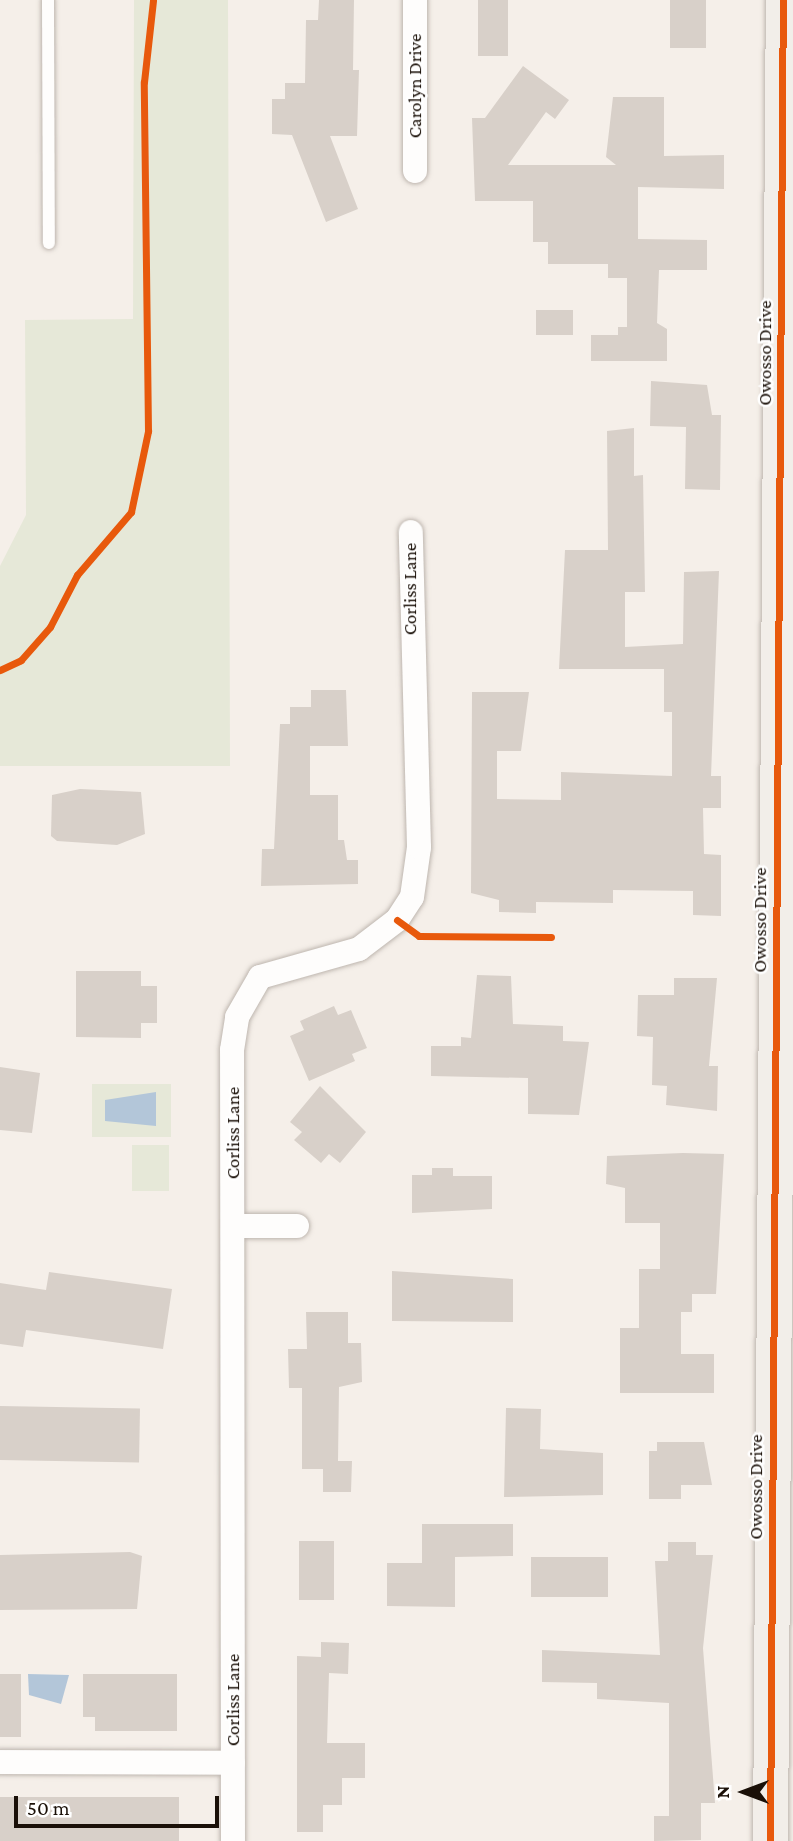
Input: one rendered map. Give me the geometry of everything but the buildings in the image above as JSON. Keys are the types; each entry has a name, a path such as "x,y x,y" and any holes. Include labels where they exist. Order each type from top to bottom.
{"street":[{"name":"Carolyn Drive","path":"415,0 415,171"},
{"name":"Owosso Drive","path":"770,1841 784,1055 786,575 783,0"},
{"name":"Corliss Lane","path":"233,1841 232,1050 246,993 274,969 359,949 378,938 397,920 418,878 411,532"},
{"path":"233,1226 297,1226"},
{"path":"0,1762 233,1763"}],"lane":[{"path":"48,0 49,243"}],"green space":[{"path":"134,0 228,0 230,766 0,766 0,566 26,515 25,320 133,319"},
{"path":"92,1084 171,1084 171,1137 92,1137"},
{"path":"132,1145 169,1145 169,1191 132,1191"}],"water":[{"path":"156,1092 156,1126 105,1121 105,1100"},
{"path":"28,1674 69,1675 61,1704 29,1695"}],"cycle path":[{"path":"0,670 21,660 50,627 77,575 131,512 148,431 144,82 153,0"},
{"path":"770,1841 783,0"},
{"path":"397,920 419,936 551,937"}]}
